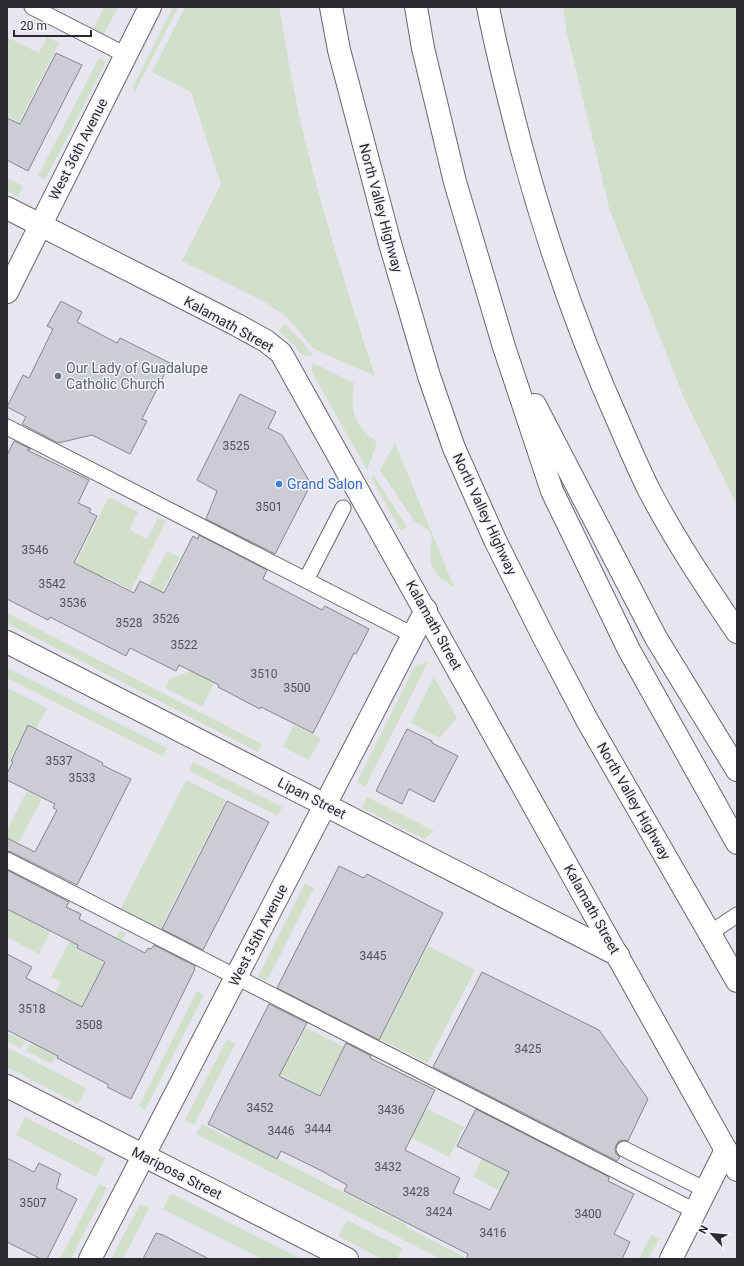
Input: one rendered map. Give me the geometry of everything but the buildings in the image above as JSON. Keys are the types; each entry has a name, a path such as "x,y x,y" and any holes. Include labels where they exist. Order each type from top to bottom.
{"main road":[{"name":"West 36th Avenue","path":"7,292 150,7"},
{"name":"North Valley Highway","path":"331,7 339,50 391,247 429,376 454,448 495,540 587,720 737,981"},
{"path":"416,7 455,182 504,347 552,491 629,650 737,843"},
{"path":"488,7 510,105 533,191 558,269 583,339 649,490 692,564 737,632"},
{"name":"Kalamath Street","path":"7,208 237,325 266,341 281,353 426,610 737,1170"},
{"path":"504,347 656,638 737,770"},
{"name":"West 35th Avenue","path":"90,1259 426,610"},
{"name":"Lipan Street","path":"7,642 618,955"},
{"name":"Mariposa Street","path":"7,1086 347,1259"},
{"path":"671,1259 726,1150"}],"lane":[{"path":"32,7 126,55"},
{"path":"7,427 413,635"},
{"path":"306,580 342,508"},
{"path":"7,860 695,1211"},
{"path":"710,933 737,916"},
{"path":"624,1149 706,1190"}],"green space":[{"path":"104,7 118,7 104,34 93,29"},
{"path":"173,7 178,7 134,94 133,87"},
{"path":"185,7 279,7 295,93 313,173 338,261 375,376 314,349 287,317 265,302 182,261 221,184 191,92 152,72"},
{"path":"563,7 737,7 737,505 684,398 610,211 566,29"},
{"path":"7,37 39,53 47,37 59,43 19,122 7,116"},
{"path":"99,58 106,62 45,180 38,176"},
{"path":"7,178 23,186 18,197 7,191"},
{"path":"284,323 314,356 302,355 279,331"},
{"path":"313,363 354,383 353,400 355,417 364,431 377,443 367,470 311,370"},
{"path":"395,443 454,587 439,577 431,565 430,554 432,538 428,530 414,521 380,470"},
{"path":"374,476 407,527 400,530 371,477"},
{"path":"109,497 138,512 129,530 147,539 158,518 166,521 131,590 104,576 101,581 74,567"},
{"path":"167,551 180,557 156,604 152,603 158,590 149,585"},
{"path":"263,587 202,707 165,688 170,679 188,672 211,627"},
{"path":"7,613 262,744 258,752 7,623"},
{"path":"428,662 365,787 357,782 415,666"},
{"path":"7,668 167,748 162,756 7,678"},
{"path":"434,677 457,718 439,738 411,723"},
{"path":"7,688 47,708 36,728 28,724 9,761 9,766 7,765"},
{"path":"294,725 321,738 309,760 283,747"},
{"path":"193,762 282,807 278,816 189,771"},
{"path":"186,780 226,800 160,930 120,910"},
{"path":"27,791 42,799 19,842 16,841 10,853 7,852 7,830"},
{"path":"367,797 434,831 424,839 362,808"},
{"path":"305,883 314,888 267,981 258,977"},
{"path":"8,910 50,932 39,954 7,937"},
{"path":"80,921 88,925 76,949 104,963 120,931 126,933 108,968 122,993 96,979 52,1064 26,1051 30,1044 33,1045 59,994 56,992 61,982 51,977"},
{"path":"428,946 475,970 427,1063 380,1039"},
{"path":"197,991 204,995 145,1110 139,1106"},
{"path":"306,1028 344,1047 305,1121 277,1108 291,1080 256,1061 271,1050 290,1059"},
{"path":"7,1032 25,1041 21,1049 7,1041"},
{"path":"227,1039 235,1044 194,1125 185,1120"},
{"path":"7,1047 86,1088 78,1104 7,1067"},
{"path":"411,1101 464,1127 449,1157 396,1130"},
{"path":"25,1117 105,1158 96,1177 16,1135"},
{"path":"202,1124 229,1138 231,1135 407,1225 406,1227 464,1257 463,1259 441,1259 196,1134"},
{"path":"484,1155 533,1179 526,1204 473,1177"},
{"path":"99,1184 107,1188 71,1259 60,1259"},
{"path":"171,1193 301,1259 263,1259 163,1209"},
{"path":"140,1204 149,1208 123,1259 111,1259"},
{"path":"347,1220 402,1248 397,1259 382,1259 338,1236"},
{"path":"651,1235 659,1239 648,1259 639,1259"}],"place":[{"name":"Our Lady of Guadalupe Catholic Church","path":"58,376"},
{"name":"Grand Salon","path":"279,484"}]}
